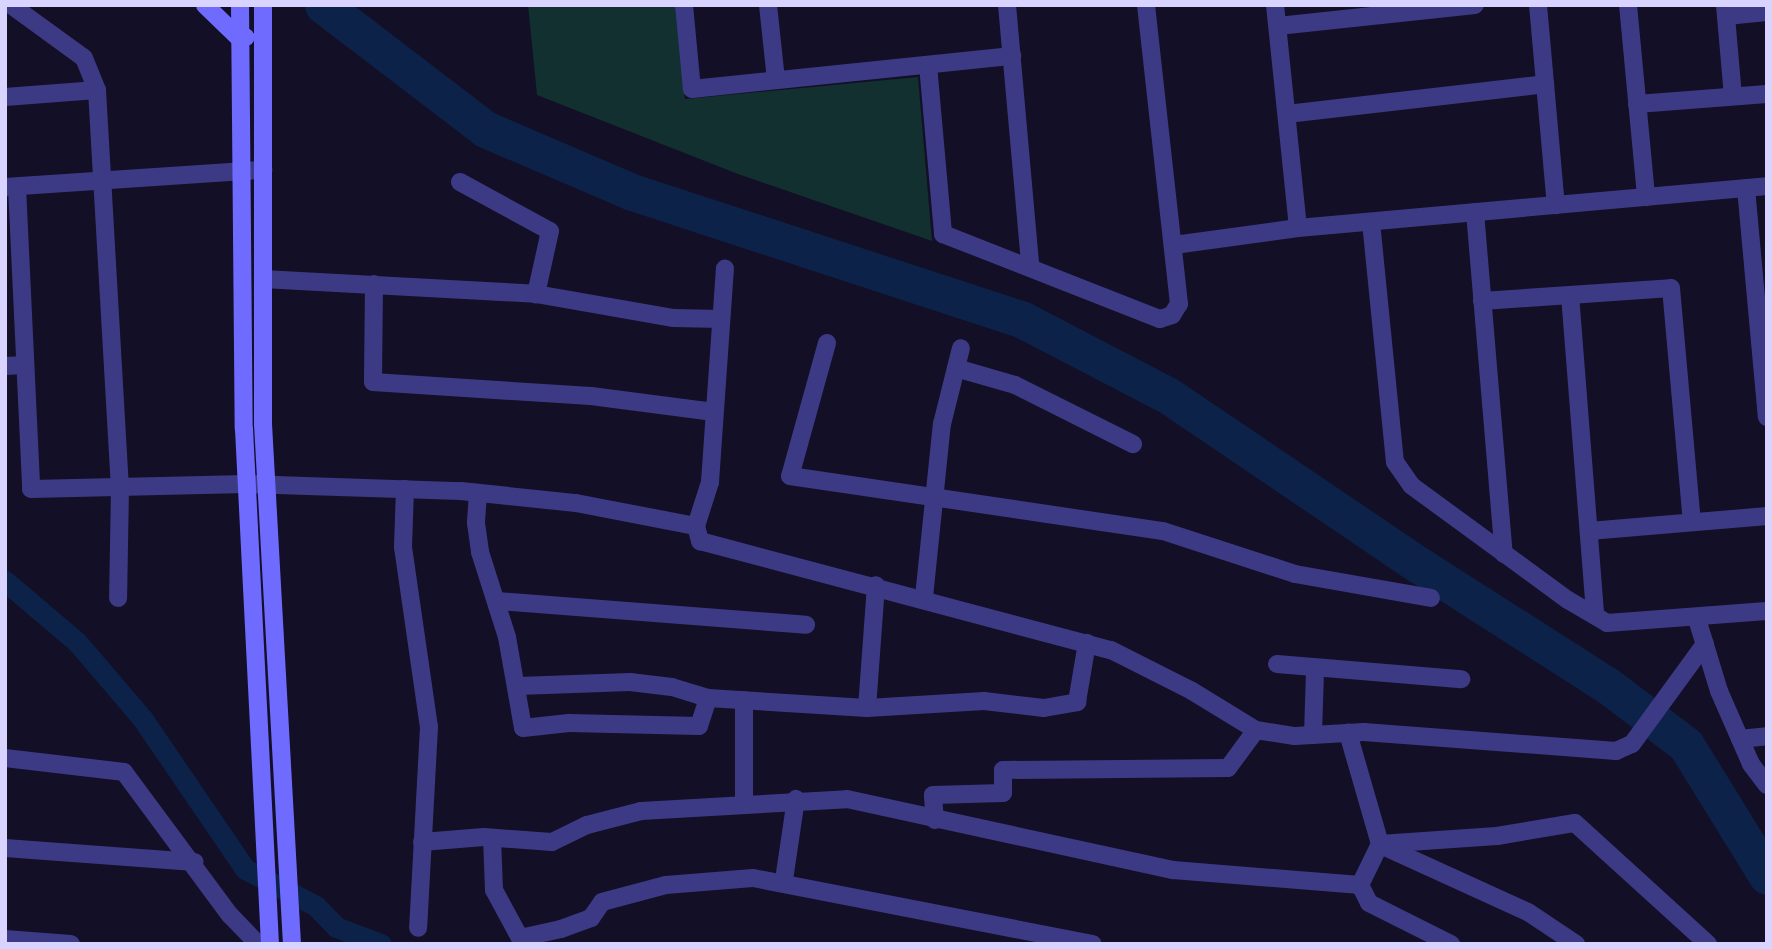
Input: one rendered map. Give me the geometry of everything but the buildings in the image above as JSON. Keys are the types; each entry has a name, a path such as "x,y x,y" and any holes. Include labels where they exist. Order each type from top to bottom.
{"street":[{"path":"205,5 240,39"},
{"path":"240,5 246,484 270,944"},
{"path":"240,5 262,32"},
{"path":"263,5 266,485 292,944"},
{"path":"684,5 692,89 1012,56"},
{"path":"768,5 775,80"},
{"path":"1007,5 1030,265"},
{"path":"928,65 943,234 1030,265 1160,319 1172,315 1179,304 1146,5"},
{"path":"1275,5 1298,228"},
{"path":"1278,26 1364,11 1475,5"},
{"path":"1538,5 1556,205"},
{"path":"1628,5 1646,197"},
{"path":"10,9 84,58 97,90 100,181 120,488 118,598"},
{"path":"1733,96 1726,11 1767,12"},
{"path":"240,39 262,32"},
{"path":"1287,114 1545,84"},
{"path":"5,97 97,90"},
{"path":"1637,104 1767,94"},
{"path":"263,170 11,187 13,275 25,365 31,489 246,484 478,493 576,503 696,526"},
{"path":"460,182 550,231 537,294"},
{"path":"1174,245 1298,228 1767,186"},
{"path":"1746,188 1760,279 1767,417"},
{"path":"1475,212 1504,554"},
{"path":"1371,222 1395,462 1412,486 1504,554 1607,623 1697,619 1767,611"},
{"path":"725,269 710,482 696,526 700,541 924,597 1111,650 1192,691 1256,730 1313,735 1348,733 1616,751 1632,744 1705,644"},
{"path":"263,279 537,294 674,318 721,318"},
{"path":"374,284 373,382 591,396 714,412"},
{"path":"1482,301 1671,288 1692,522"},
{"path":"1570,295 1595,616"},
{"path":"827,343 790,476 1163,531 1295,574 1431,598"},
{"path":"924,597 942,424 961,348"},
{"path":"5,366 25,365"},
{"path":"956,368 1015,385 1133,444"},
{"path":"405,489 403,547 429,727 418,928"},
{"path":"478,493 480,552 497,601 518,686 523,728 569,723 699,726 708,698"},
{"path":"1589,531 1767,516"},
{"path":"867,708 876,585"},
{"path":"497,601 806,625"},
{"path":"1697,619 1740,739 1767,785"},
{"path":"518,686 629,682 672,687 708,698 867,708 984,701 1044,708 1077,702 1087,643"},
{"path":"1277,664 1315,670 1461,679"},
{"path":"1313,735 1315,670"},
{"path":"744,700 744,802"},
{"path":"935,820 933,795 1003,793 1003,770 1228,768 1256,730"},
{"path":"1348,733 1380,844 1360,885"},
{"path":"1740,739 1767,736"},
{"path":"5,758 124,772 194,862 230,915 258,944"},
{"path":"784,880 796,799"},
{"path":"422,842 492,838 552,842 587,825 641,811 744,802 847,799 1173,870 1360,885"},
{"path":"1380,844 1497,836 1575,822 1708,944"},
{"path":"492,838 494,890 520,938 561,929 591,918 602,902 667,885 753,878 784,880 1093,944"},
{"path":"1380,844 1528,912 1576,944"},
{"path":"5,848 194,862"},
{"path":"1360,885 1369,904 1451,944"},
{"path":"5,939 71,944"}],"green space":[{"path":"528,5 676,5 685,99 918,77 932,241 738,174 537,95"}],"waterway":[{"path":"323,5 485,129 632,192 1023,320 1169,396 1419,565 1607,685 1686,745 1767,876"},
{"path":"5,581 77,642 142,718 245,869 316,906 336,927 381,944"}]}
